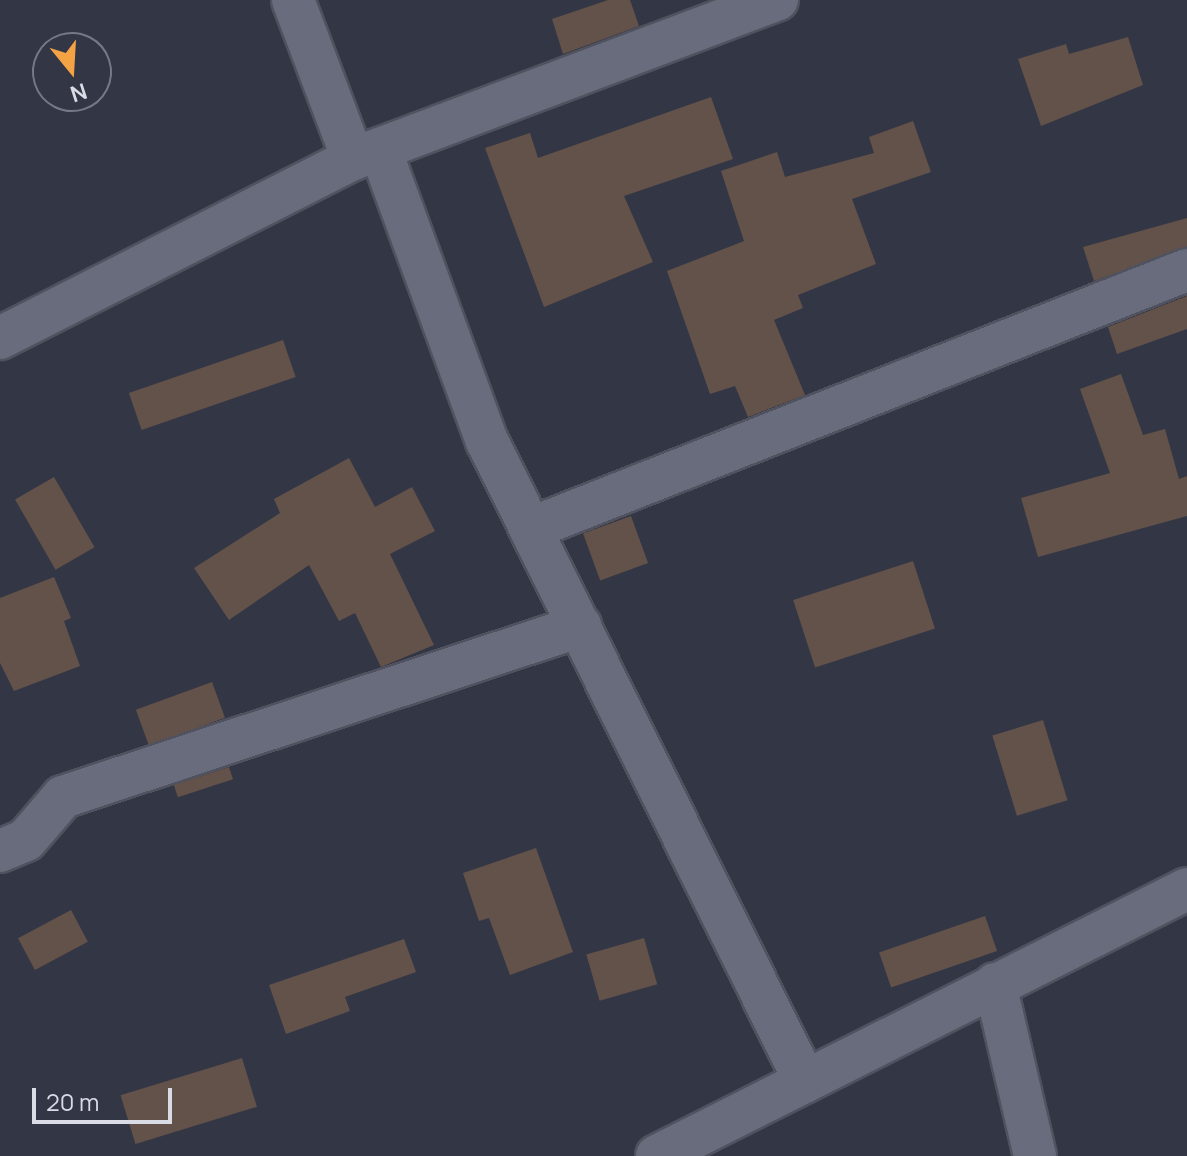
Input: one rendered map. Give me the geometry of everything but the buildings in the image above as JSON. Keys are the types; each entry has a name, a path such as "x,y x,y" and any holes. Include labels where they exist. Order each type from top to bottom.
{"street":[{"path":"293,0 366,154 487,441 805,1081"},
{"path":"0,338 366,154 716,11 777,0"},
{"path":"532,528 1187,270"},
{"path":"0,851 26,840 63,797 580,626"},
{"path":"657,1156 1187,889"},
{"path":"995,984 1035,1156"}]}
